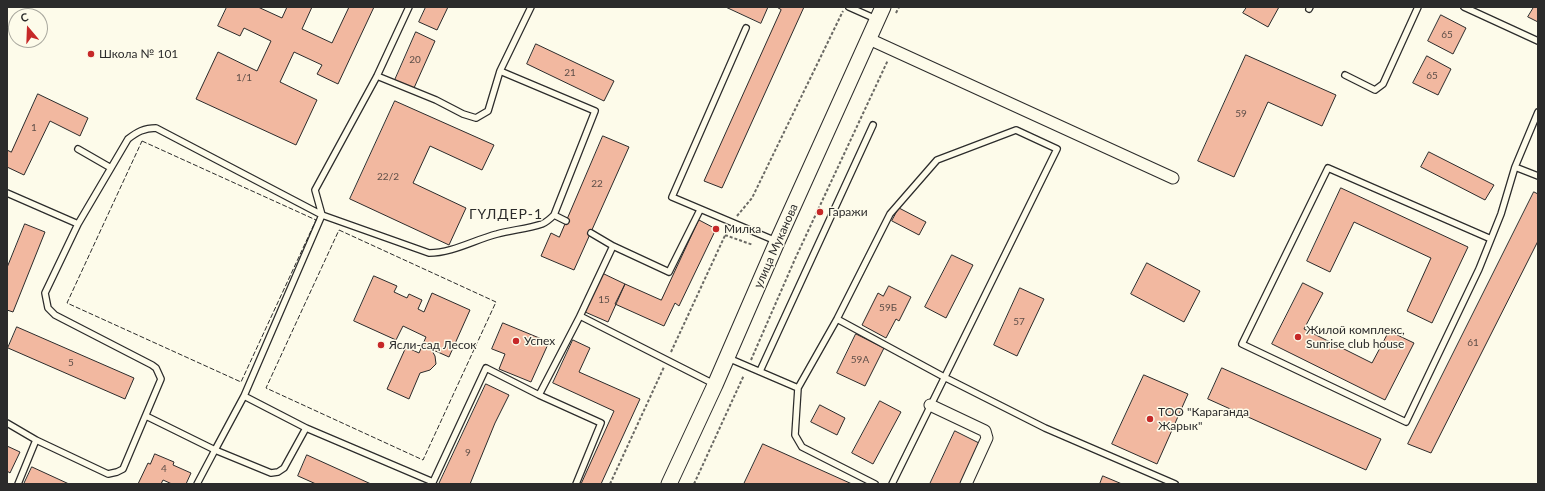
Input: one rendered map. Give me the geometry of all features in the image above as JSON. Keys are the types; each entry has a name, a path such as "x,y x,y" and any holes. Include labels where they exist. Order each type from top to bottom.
{"main road":[{"name":"улица Муканова","path":"669,484 727,358 777,242 880,13"}],"street":[{"path":"869,39 1173,178"},
{"path":"930,405 985,431 987,438 966,484"}],"lane":[{"path":"197,484 244,396 322,215 315,190 377,76 409,7"},
{"path":"377,76 436,100 463,114 476,118 488,111 500,71 531,7"},
{"path":"849,7 880,13"},
{"path":"1345,76 1376,90 1383,84 1418,7"},
{"path":"1464,7 1538,41"},
{"path":"746,28 672,197 777,242"},
{"path":"7,423 36,440 108,474 123,469 161,379 156,368 145,360 55,315 48,308 45,293 78,224 128,139 138,131 148,128 156,128 322,215 429,253 442,253 480,239 514,229 547,222 554,215 595,111 500,71"},
{"path":"1491,239 1328,168 1242,344 1406,422 1479,270 1501,214 1515,167 1538,112"},
{"path":"760,371 873,125"},
{"path":"875,484 802,448 795,435 798,388 837,319 890,214 936,160 1016,130 1056,149 892,484"},
{"path":"78,149 111,168"},
{"path":"1515,167 1538,176"},
{"path":"7,193 78,224"},
{"path":"591,233 613,246 669,272 700,210"},
{"path":"554,215 566,221"},
{"path":"539,394 580,316 613,246"},
{"path":"580,316 715,384"},
{"path":"837,319 944,377 1045,428 1175,484"},
{"path":"727,358 798,388"},
{"path":"244,396 306,428 433,482 486,368 601,423 576,484"},
{"path":"146,416 215,450 271,473 278,472 284,468 306,428"},
{"path":"18,484 36,440"}],"path":[{"path":"610,484 725,235 731,223 752,198 844,7"},
{"path":"694,484 795,259 892,50"},
{"path":"725,235 753,245"}],"building":[{"path":"227,7 258,7 282,18 287,7 312,7 302,29 332,43 349,7 374,7 338,84 317,74 322,65 294,52 280,82 317,100 296,145 196,99 218,52 257,71 271,41 244,28 240,36 218,26"},
{"path":"426,7 448,7 437,30 419,22"},
{"path":"726,7 768,7 761,23"},
{"path":"777,7 804,7 722,188 704,181 781,10"},
{"path":"1247,7 1279,7 1268,27 1243,13"},
{"path":"1534,7 1538,7 1538,22 1528,17"},
{"path":"1441,15 1466,28 1453,54 1428,41"},
{"path":"416,32 435,41 414,88 395,80"},
{"path":"536,44 614,81 604,101 527,64"},
{"path":"1246,55 1336,95 1322,126 1268,102 1234,177 1198,161"},
{"path":"1427,56 1451,69 1438,95 1413,83"},
{"path":"38,94 88,118 80,136 50,121 24,175 7,167 7,150 11,152"},
{"path":"395,101 494,145 482,170 430,146 413,183 466,208 449,245 350,199"},
{"path":"603,136 629,147 574,270 541,256 551,233 559,237"},
{"path":"1429,152 1494,185 1485,200 1421,167"},
{"path":"1341,188 1468,247 1432,323 1407,311 1431,258 1354,222 1330,272 1307,261"},
{"path":"1534,192 1538,194 1538,241 1431,453 1408,444"},
{"path":"899,208 926,222 919,235 892,221"},
{"path":"699,220 716,229 679,306 675,303 664,326 615,304 625,284 661,300"},
{"path":"25,224 45,232 13,312 7,310 7,268"},
{"path":"952,255 973,265 946,318 925,307"},
{"path":"1147,263 1200,291 1184,322 1131,294"},
{"path":"602,273 625,284 608,322 585,312"},
{"path":"374,276 397,286 394,292 407,298 409,294 422,300 418,309 424,312 432,293 470,310 449,357 431,349 435,356 436,364 430,370 420,373 409,399 387,389 406,347 419,353 426,337 403,326 396,340 354,321"},
{"name":"Жилой комплекс, Sunrise club house","path":"1303,283 1323,293 1304,329 1372,363 1389,331 1414,343 1385,400 1272,344"},
{"path":"889,286 911,297 899,321 896,319 886,338 862,325 878,293 883,296"},
{"path":"1020,288 1044,299 1017,356 994,345"},
{"path":"503,323 549,342 531,382 499,369 505,354 492,349"},
{"path":"17,327 134,378 125,399 8,348"},
{"path":"856,334 884,348 865,386 837,373"},
{"path":"573,340 590,348 579,372 640,399 601,484 581,484 614,411 553,383"},
{"path":"1222,368 1381,439 1366,470 1208,399"},
{"name":"ТОО \"Караганда Жарык\"","path":"1144,375 1188,394 1157,464 1112,444"},
{"path":"486,384 509,395 495,423 470,484 439,484"},
{"path":"880,401 901,412 873,464 852,453"},
{"path":"820,405 845,418 837,435 811,422"},
{"path":"955,431 979,443 960,484 930,484"},
{"path":"763,444 852,484 744,484"},
{"path":"7,446 20,452 10,473 7,471"},
{"path":"155,454 174,462 173,465 191,473 186,484 172,484 163,480 161,484 138,484 148,463 150,464"},
{"path":"307,455 371,484 316,484 298,476"},
{"path":"32,467 69,484 24,484"},
{"path":"1103,476 1122,484 1100,484"}],"fence":[{"path":"142,141 316,220 241,382 67,303 142,141"},
{"path":"339,230 496,302 423,460 266,388 339,230"}],"place":[{"name":"Школа № 101","path":"91,54"},
{"name":"Гаражи","path":"820,212"},
{"name":"Милка","path":"716,229"},
{"name":"Жилой комплекс, Sunrise club house","path":"1298,337"},
{"name":"Успех","path":"516,341"},
{"name":"Ясли-сад Лесок","path":"381,345"},
{"name":"ТОО \"Караганда Жарык\"","path":"1150,419"}],"district":[{"name":"ГҮЛДЕР-1","path":"506,214"}]}
